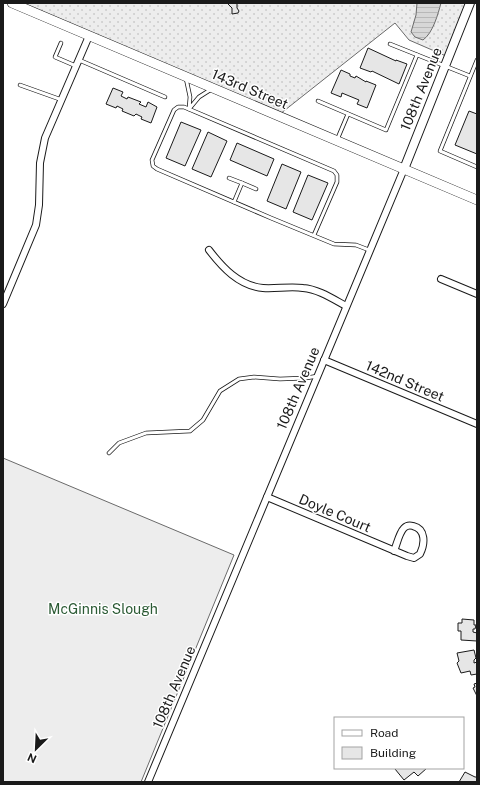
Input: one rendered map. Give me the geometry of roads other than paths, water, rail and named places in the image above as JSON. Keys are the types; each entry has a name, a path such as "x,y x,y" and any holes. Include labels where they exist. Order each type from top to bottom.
{"main road":[{"name":"143rd Street","path":"12,3 477,200"}],"street":[{"name":"108th Avenue","path":"148,782 404,169 470,3"},
{"path":"3,304 36,225 40,205 40,163 45,138 89,36"},
{"path":"209,250 223,268 242,281 261,288 304,288 320,293 346,306"},
{"path":"441,279 477,294"},
{"name":"142nd Street","path":"324,360 477,424"},
{"name":"Doyle Court","path":"267,497 394,551 407,556 417,557 422,550 424,540 422,532 414,526 409,525 405,527 394,551"}],"lane":[{"path":"61,43 55,57 77,63 165,97"},
{"path":"390,44 470,76"},
{"path":"318,102 386,130 417,55"},
{"path":"477,60 440,151 477,167"},
{"path":"186,77 190,97 189,109"},
{"path":"20,84 62,100"},
{"path":"189,109 199,97 213,88"},
{"path":"314,236 337,182 337,175 334,171 184,107 178,107 174,110 152,160 153,166 157,169 314,236 334,244 356,245 369,250"},
{"path":"337,140 348,114"},
{"path":"229,178 256,189"},
{"path":"234,202 242,183"},
{"path":"109,453 119,443 146,433 190,431 203,420 220,391 239,379 254,377 280,379 318,376"}],"park label":[{"name":"McGinnis Slough","path":"103,609"}]}
